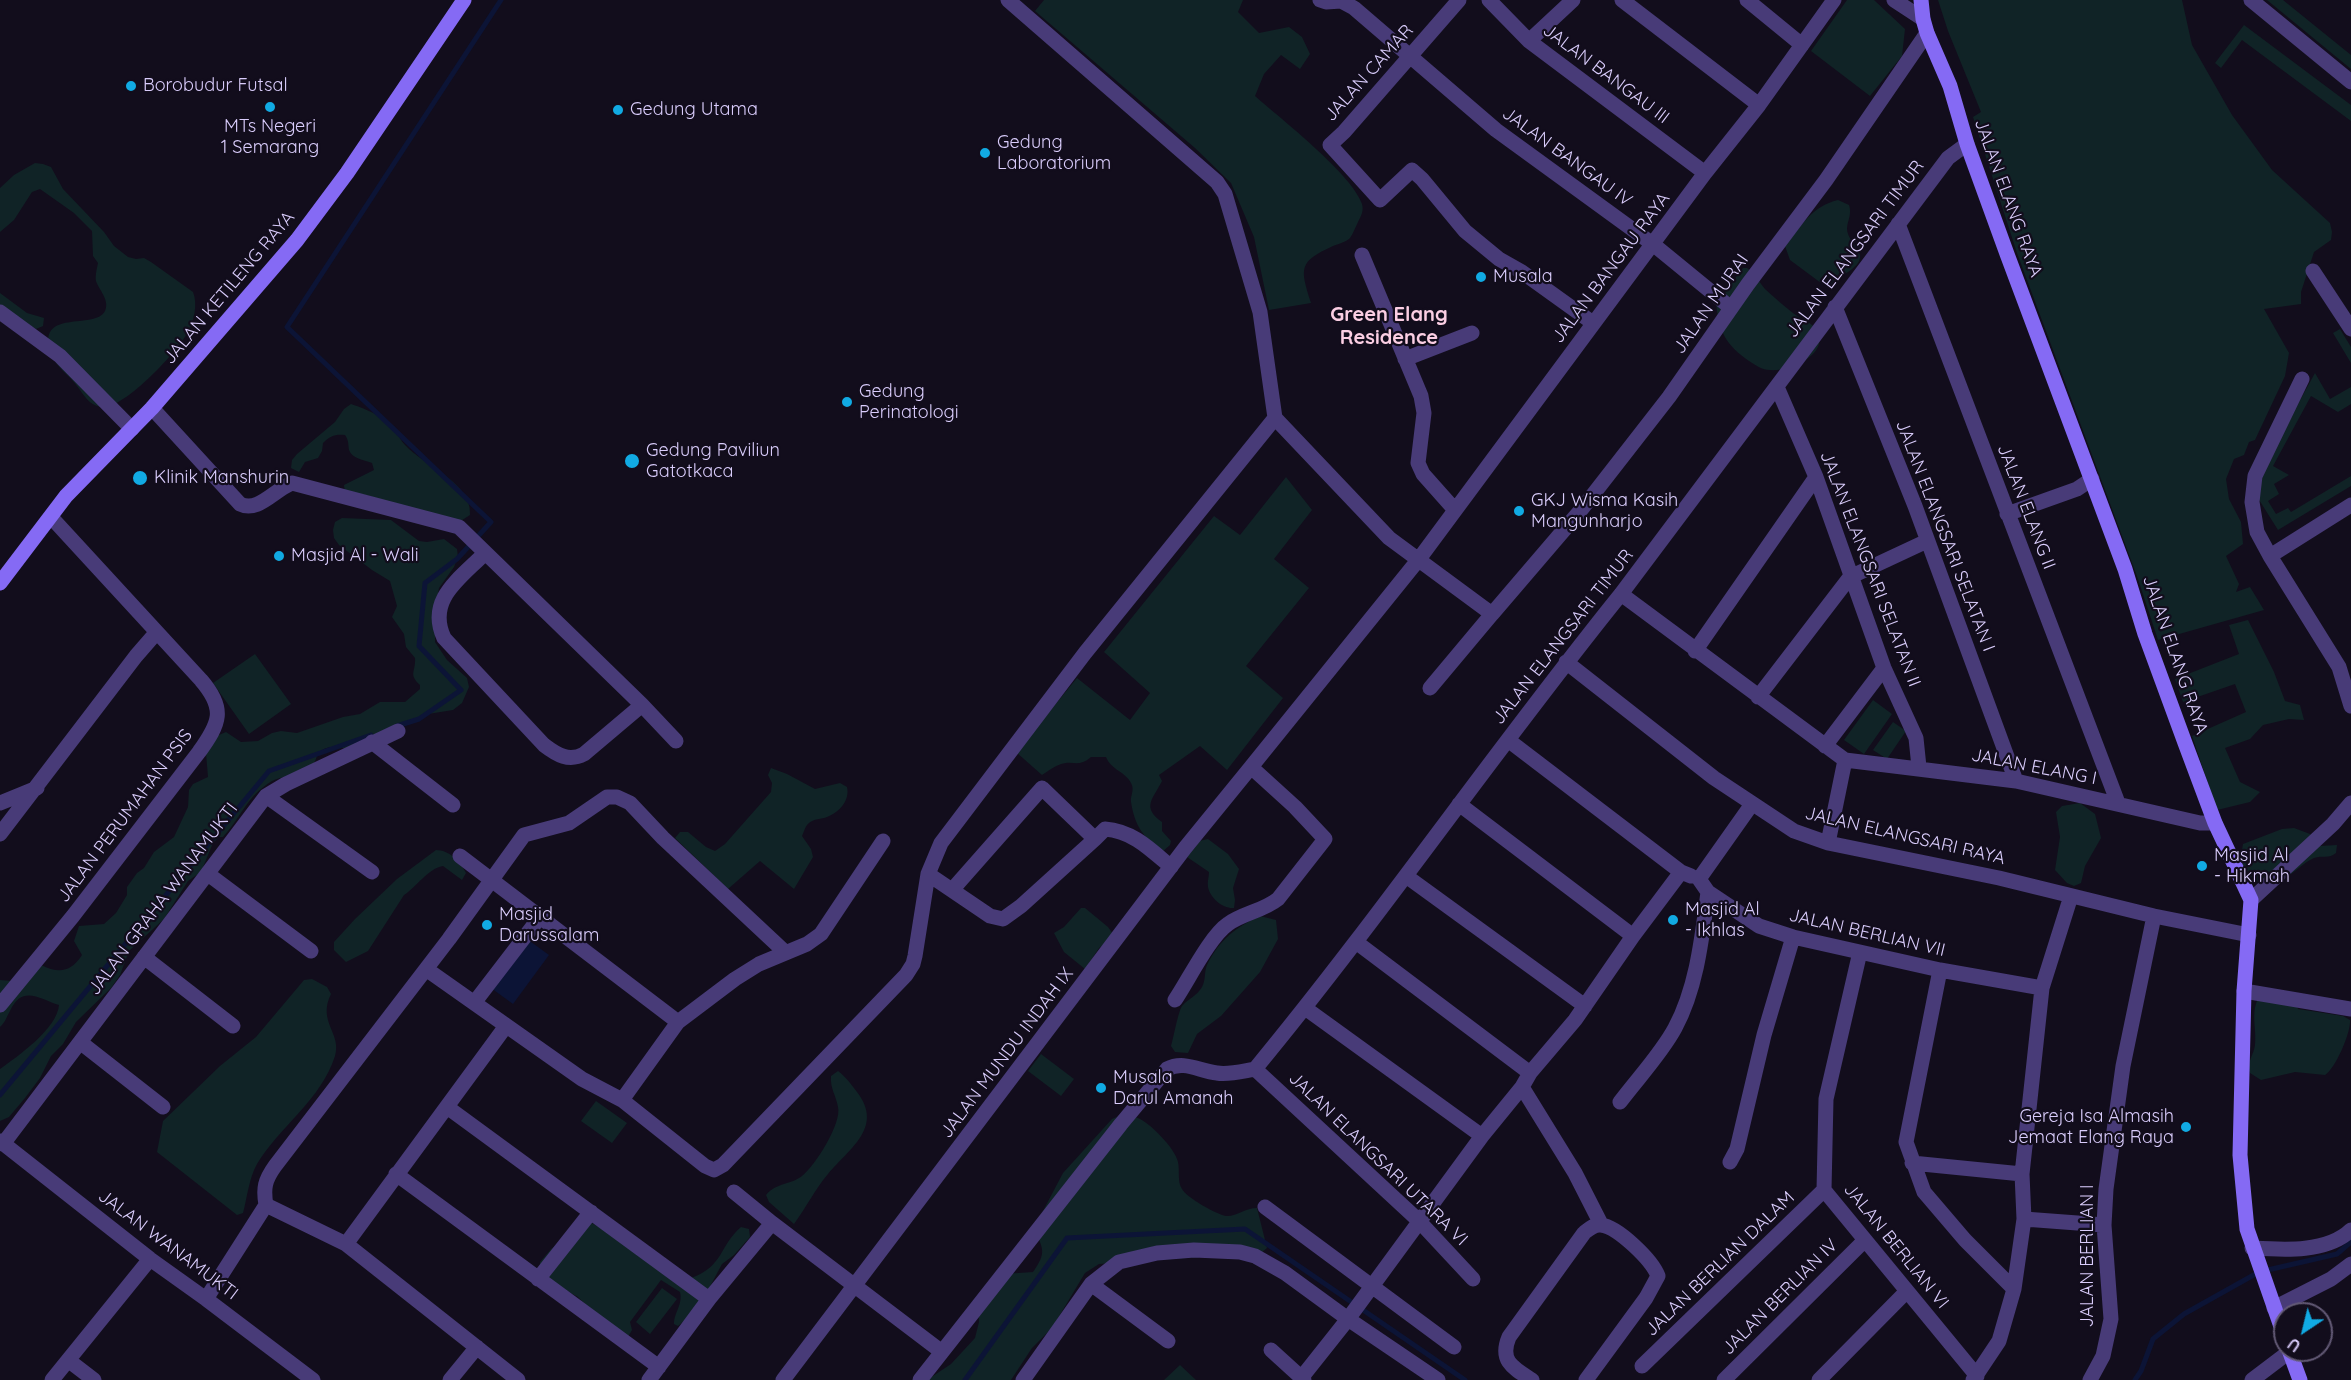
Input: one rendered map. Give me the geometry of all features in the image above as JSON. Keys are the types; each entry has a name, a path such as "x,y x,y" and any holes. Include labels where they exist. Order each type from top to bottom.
{"main road":[{"name":"JALAN KETILENG RAYA","path":"0,583 66,496 152,408 297,240 347,173 464,0"},
{"name":"JALAN ELANG RAYA","path":"1921,0 1925,26 1950,86 1967,144 2007,255 2125,569 2149,645 2215,823 2251,900 2244,991 2240,1155 2245,1211 2255,1254 2273,1305"},
{"name":"JALAN ELANG RAYA","path":"2293,1362 2300,1380"}],"street":[{"path":"1008,0 1217,182 1225,194 1260,312 1275,418 1389,538 1492,614"},
{"name":"JALAN BANGAU IV","path":"1320,0 1341,2 1354,8 1496,129 1654,245 1731,308"},
{"name":"JALAN CAMAR","path":"1459,0 1344,132 1330,145 1380,200 1412,170 1465,231 1499,259 1522,272 1593,323"},
{"name":"JALAN BANGAU III","path":"1490,0 1529,41 1705,173"},
{"path":"1529,41 1573,0"},
{"path":"1622,0 1759,105"},
{"path":"1748,0 1802,45"},
{"name":"JALAN BANGAU RAYA","path":"1251,767 1419,559 1593,323 1654,245 1705,173 1759,105 1834,0"},
{"path":"1894,0 1925,26"},
{"path":"2251,0 2351,82"},
{"name":"JALAN MURAI","path":"1430,688 1581,510 1669,397 1731,308 1826,180 1925,26"},
{"name":"JALAN ELANGSARI TIMUR","path":"1255,1069 1356,942 1566,662 1621,594 1948,158 1967,144"},
{"name":"JALAN ELANG II","path":"1898,224 2118,803"},
{"path":"1362,255 1421,396 1424,413 1418,463 1423,474 1455,510"},
{"path":"2313,271 2351,329"},
{"name":"JALAN ELANGSARI SELATAN I","path":"1835,307 1927,541 2016,781"},
{"path":"0,312 60,356 132,429"},
{"path":"1405,359 1472,333"},
{"path":"2302,379 2254,476 2252,502 2257,532 2340,667 2351,706"},
{"name":"JALAN ELANGSARI SELATAN II","path":"1777,387 1816,477 1884,668 1916,738 1919,767"},
{"path":"152,408 240,504 247,507 254,507 292,483 459,527 676,741"},
{"path":"426,969 582,1079 622,1100 705,1166 714,1170 723,1165 906,975 914,964 928,874 941,843 1085,653 1275,418"},
{"path":"1695,651 1816,477"},
{"path":"2007,514 2077,489 2092,479"},
{"path":"2270,556 2351,505"},
{"name":"JALAN PERUMAHAN PSIS","path":"1,1001 73,916 211,735 217,706 213,695 51,517"},
{"path":"1758,697 1850,577 1927,541"},
{"path":"481,549 442,597 438,618 440,629 444,638 544,745 562,756 574,759 584,754 642,705"},
{"path":"1621,594 1845,760 1828,843"},
{"path":"0,834 156,633"},
{"name":"JALAN ELANGSARI RAYA","path":"1566,662 1714,778 1794,831 1828,843 1999,878 2154,916 2249,935"},
{"path":"1825,746 1884,668"},
{"name":"JALAN GRAHA WANAMUKTI","path":"1,1142 80,1042 266,796 398,730"},
{"name":"JALAN BERLIAN VII","path":"1508,740 1681,872 1759,926 1793,937 1940,970 2042,988"},
{"path":"372,742 453,805"},
{"name":"JALAN ELANG I","path":"1845,760 1919,767 2016,781 2200,823 2215,823"},
{"path":"1175,1000 1225,926 1235,919 1271,905 1324,842 1324,837 1295,807 1251,767"},
{"name":"JALAN MUNDU INDAH IX","path":"783,1380 1189,843 1251,767"},
{"path":"0,803 37,788"},
{"path":"952,890 1042,788 1095,839"},
{"path":"266,796 372,872"},
{"path":"206,1299 266,1205 264,1189 266,1179 426,969 524,835 569,822 607,797 617,797 630,803 663,838 786,953"},
{"path":"2251,900 2333,824 2351,803"},
{"path":"1459,804 1633,936"},
{"path":"1620,1102 1675,1029 1687,1002 1701,942 1703,886 1752,804"},
{"path":"2333,824 2351,826"},
{"path":"928,874 990,916 1003,919 1021,906 1106,829 1118,830 1141,842 1172,867"},
{"path":"622,1100 678,1022 759,964 807,944 821,934 883,841"},
{"path":"460,856 678,1022"},
{"path":"1271,1350 1303,1379 1418,1220 1522,1087 1530,1073 1585,1006 1681,872"},
{"path":"207,874 311,951"},
{"path":"1406,876 1585,1006"},
{"path":"1975,1378 1999,1341 2014,1289 2024,1219 2022,1174 2042,988 2071,896"},
{"name":"JALAN BERLIAN I","path":"2090,1380 2103,1356 2111,1319 2104,1225 2112,1137 2123,1066 2154,916"},
{"path":"474,1003 540,917"},
{"path":"1730,1162 1737,1149 1764,1035 1793,937"},
{"path":"1356,942 1530,1073"},
{"name":"JALAN BERLIAN VI","path":"1860,952 1826,1099 1824,1190 1975,1378"},
{"path":"144,957 233,1026"},
{"path":"1940,970 1906,1142 1924,1192 1965,1240 2014,1289"},
{"path":"2244,991 2351,1009"},
{"path":"1305,1008 1482,1136"},
{"path":"346,1244 506,1026"},
{"path":"80,1042 163,1107"},
{"path":"920,1380 1121,1124 1167,1069 1182,1065 1218,1074 1255,1069"},
{"name":"JALAN ELANGSARI UTARA VI","path":"1255,1069 1418,1220 1473,1279"},
{"path":"1522,1087 1575,1173 1601,1224"},
{"path":"447,1107 710,1299"},
{"name":"JALAN WANAMUKTI","path":"1,1142 150,1259 313,1380"},
{"path":"1912,1163 2022,1174"},
{"path":"396,1174 538,1279 654,1374 710,1299 772,1223"},
{"name":"JALAN BERLIAN DALAM","path":"1642,1365 1824,1190"},
{"path":"734,1192 942,1352"},
{"path":"266,1205 346,1244 518,1380"},
{"path":"1265,1208 1438,1380"},
{"path":"538,1279 591,1212"},
{"path":"2024,1219 2104,1225"},
{"path":"1532,1380 1513,1367 1505,1355 1509,1337 1584,1233 1593,1226 1601,1224 1610,1228 1645,1255 1654,1266 1658,1276 1646,1298 1586,1380"},
{"path":"2255,1254 2320,1246 2342,1239 2351,1230"},
{"name":"JALAN BERLIAN IV","path":"1724,1380 1864,1241"},
{"path":"1026,1379 1091,1284 1119,1262 1157,1253 1194,1250 1240,1252 1255,1256 1285,1273 1359,1302 1454,1347"},
{"path":"52,1380 150,1259"},
{"path":"2286,1302 2331,1279 2351,1264"},
{"path":"1091,1284 1168,1341"},
{"path":"1819,1380 1907,1291"},
{"path":"450,1380 477,1347"},
{"path":"68,1360 94,1380"},
{"path":"2252,1380 2273,1361"}],"green space":[{"path":"1044,0 1243,0 1238,12 1259,33 1289,27 1302,37 1310,54 1300,69 1281,55 1264,74 1255,96 1331,163 1356,192 1363,209 1350,238 1313,257 1305,267 1305,282 1311,303 1269,310 1254,237 1231,183 1195,148 1035,11"},
{"path":"1847,0 1874,0 1905,29 1902,56 1870,96 1811,51"},
{"path":"1938,0 2182,0 2192,45 2232,115 2272,170 2330,223 2331,240 2314,252 2301,292 2301,304 2264,309 2289,353 2285,376 2255,440 2249,442 2244,455 2234,459 2226,479 2229,499 2241,522 2243,544 2226,556 2239,584 2236,592 2250,587 2264,610 2158,640 2138,579 2017,253 1973,117 1981,112"},
{"path":"2267,0 2283,0 2351,55 2351,69"},
{"path":"2244,25 2351,105 2351,121 2242,40 2221,68 2215,63"},
{"path":"35,163 51,167 63,189 104,232 114,246 128,257 144,258 151,262 193,292 194,318 182,341 162,365 135,390 110,406 100,407 87,399 53,359 48,339 51,330 58,325 90,320 99,317 105,311 105,299 96,281 98,263 93,256 92,231 74,213 40,189 32,192 14,220 0,232 0,188 14,175"},
{"path":"1838,200 1849,205 1848,235 1860,256 1855,267 1825,286 1790,260 1785,246 1814,212"},
{"path":"1743,268 1750,270 1765,289 1816,329 1819,338 1818,346 1806,360 1787,368 1767,370 1749,361 1729,343 1719,322 1716,303"},
{"path":"0,293 27,313 44,318 43,326 36,329 0,308"},
{"path":"2340,329 2351,347 2351,363 2333,333"},
{"path":"2315,373 2330,399 2351,387 2351,404 2338,412 2311,396 2273,466 2289,475 2274,484 2279,494 2268,501 2276,514 2288,508 2291,512 2351,476 2351,486 2278,530 2256,495 2266,462"},
{"path":"351,404 389,422 405,445 464,493 469,504 470,515 456,524 381,505 370,496 345,494 344,485 374,470 372,463 351,453 345,435 330,437 323,443 318,458 305,462 299,472 291,468 292,460 297,454 335,422 344,409"},
{"path":"1286,477 1312,510 1274,559 1309,588 1246,666 1283,698 1227,770 1200,746 1159,775 1162,781 1150,807 1162,822 1162,831 1171,841 1161,853 1145,836 1138,824 1131,802 1133,788 1129,779 1111,765 1106,757 1091,757 1079,763 1061,764 1042,775 1016,752 1077,678 1130,720 1150,693 1104,652 1214,516 1240,535"},
{"path":"342,518 391,520 419,541 444,539 457,549 458,557 454,567 439,588 436,604 435,642 447,660 467,678 469,687 462,703 453,710 428,714 345,749 335,747 324,749 308,769 272,781 263,787 250,800 223,837 219,837 213,843 201,872 188,881 164,919 129,951 120,975 111,988 76,1022 63,1044 51,1056 40,1078 25,1098 9,1117 0,1121 0,1069 44,1032 57,1014 59,1005 38,997 20,998 0,1027 0,980 12,981 41,965 53,970 64,970 78,961 82,955 74,941 79,926 104,924 116,913 127,895 127,887 137,873 144,868 154,852 174,837 188,807 189,790 193,784 208,777 206,753 212,738 226,732 241,742 258,741 281,731 297,733 343,717 360,714 380,702 405,702 420,689 413,675 415,658 406,647 404,634 392,617 397,606 390,581 339,545 334,538 333,530 335,522"},
{"path":"2248,620 2274,672 2285,701 2300,705 2304,720 2289,719 2263,725 2250,739 2225,748 2240,782 2260,792 2250,802 2217,810 2192,736 2246,712 2235,684 2183,702 2175,679 2239,654 2229,625"},
{"path":"255,654 291,704 249,734 213,683"},
{"path":"1873,700 1892,714 1864,754 1844,740"},
{"path":"1893,722 1906,731 1887,759 1873,750"},
{"path":"771,768 815,789 840,783 847,787 847,796 840,809 832,815 813,821 806,826 802,836 811,849 813,857 794,889 760,861 728,889 675,838 680,832 688,832 706,847 715,851 725,844 771,792 772,783 768,775"},
{"path":"2080,803 2095,814 2101,838 2085,866 2081,883 2074,886 2067,883 2055,870 2060,837 2056,812 2062,806"},
{"path":"2294,828 2310,834 2320,846 2337,845 2336,853 2331,856 2314,858 2287,877 2277,881 2260,882 2246,877 2240,861 2243,844 2282,829"},
{"path":"1208,839 1228,854 1239,869 1233,888 1234,908 1221,905 1214,899 1208,887 1209,872 1187,857 1189,850 1194,849 1199,841"},
{"path":"436,850 450,854 461,864 466,873 462,880 443,866 427,874 404,895 368,951 346,962 334,950 334,942 397,879"},
{"path":"1081,908 1085,908 1113,934 1112,938 1099,948 1085,969 1064,952 1054,933 1064,927"},
{"path":"1260,916 1276,920 1278,939 1260,972 1221,1016 1197,1034 1188,1053 1175,1052 1171,1046 1182,1006 1202,987 1206,968 1217,948 1229,935"},
{"path":"312,979 327,987 331,994 327,1012 335,1041 335,1056 320,1086 257,1164 243,1213 237,1215 157,1152 163,1121 220,1066 256,1037 304,980"},
{"path":"2259,997 2295,1001 2298,1009 2343,1016 2350,1020 2345,1042 2338,1058 2325,1075 2295,1072 2261,1080 2250,1073 2250,1062 2255,1045 2254,1015"},
{"path":"1041,1054 1074,1079 1061,1096 1028,1071"},
{"path":"838,1071 857,1092 864,1105 867,1116 865,1126 854,1146 823,1180 794,1224 769,1202 766,1195 775,1188 802,1176 826,1144 838,1114 831,1076"},
{"path":"596,1101 627,1123 612,1143 581,1121"},
{"path":"1119,1116 1138,1118 1161,1137 1176,1156 1182,1189 1195,1201 1226,1216 1257,1208 1267,1248 1261,1253 1099,1264 1085,1273 1052,1328 1032,1348 1011,1380 927,1380 951,1364 975,1338 979,1322 978,1304 1004,1274 1033,1272 1042,1255 1040,1241 1034,1228 1063,1173 1112,1119"},
{"path":"588,1221 691,1278 710,1268 716,1262 741,1227 749,1229 750,1237 734,1255 722,1264 698,1309 678,1326 674,1324 680,1292 661,1280 630,1322 632,1330 628,1337 591,1310 578,1297 558,1286 540,1270 540,1262 551,1249"},
{"path":"662,1288 677,1299 650,1334 636,1322"},
{"path":"1180,1365 1196,1380 1164,1380"}],"water":[{"path":"527,939 549,955 513,1004 491,988"}],"waterway":[{"path":"397,726 419,719 461,690 419,646 425,583 457,559 491,522 287,327 501,0"},
{"path":"0,1095 269,771 371,735"},
{"path":"965,1380 1067,1238 1245,1229 1465,1380"},
{"path":"2135,1380 2141,1371 2153,1339 2184,1314 2259,1272 2337,1254 2351,1242"}],"place":[{"name":"Borobudur Futsal","path":"131,86"},
{"name":"MTs Negeri 1 Semarang","path":"270,107"},
{"name":"Gedung Utama","path":"618,110"},
{"name":"Gedung Laboratorium","path":"985,153"},
{"name":"Musala","path":"1481,277"},
{"name":"Gedung Perinatologi","path":"847,402"},
{"name":"Gedung Paviliun Gatotkaca","path":"632,461"},
{"name":"Klinik Manshurin","path":"140,478"},
{"name":"GKJ Wisma Kasih Mangunharjo","path":"1519,511"},
{"name":"Masjid Al - Wali","path":"279,556"},
{"name":"Masjid Al - Hikmah","path":"2202,866"},
{"name":"Masjid Al - Ikhlas","path":"1673,920"},
{"name":"Masjid Darussalam","path":"487,925"},
{"name":"Musala Darul Amanah","path":"1101,1088"},
{"name":"Gereja Isa Almasih Jemaat Elang Raya","path":"2186,1127"}],"district":[{"name":"Green Elang Residence","path":"1389,326"}]}
